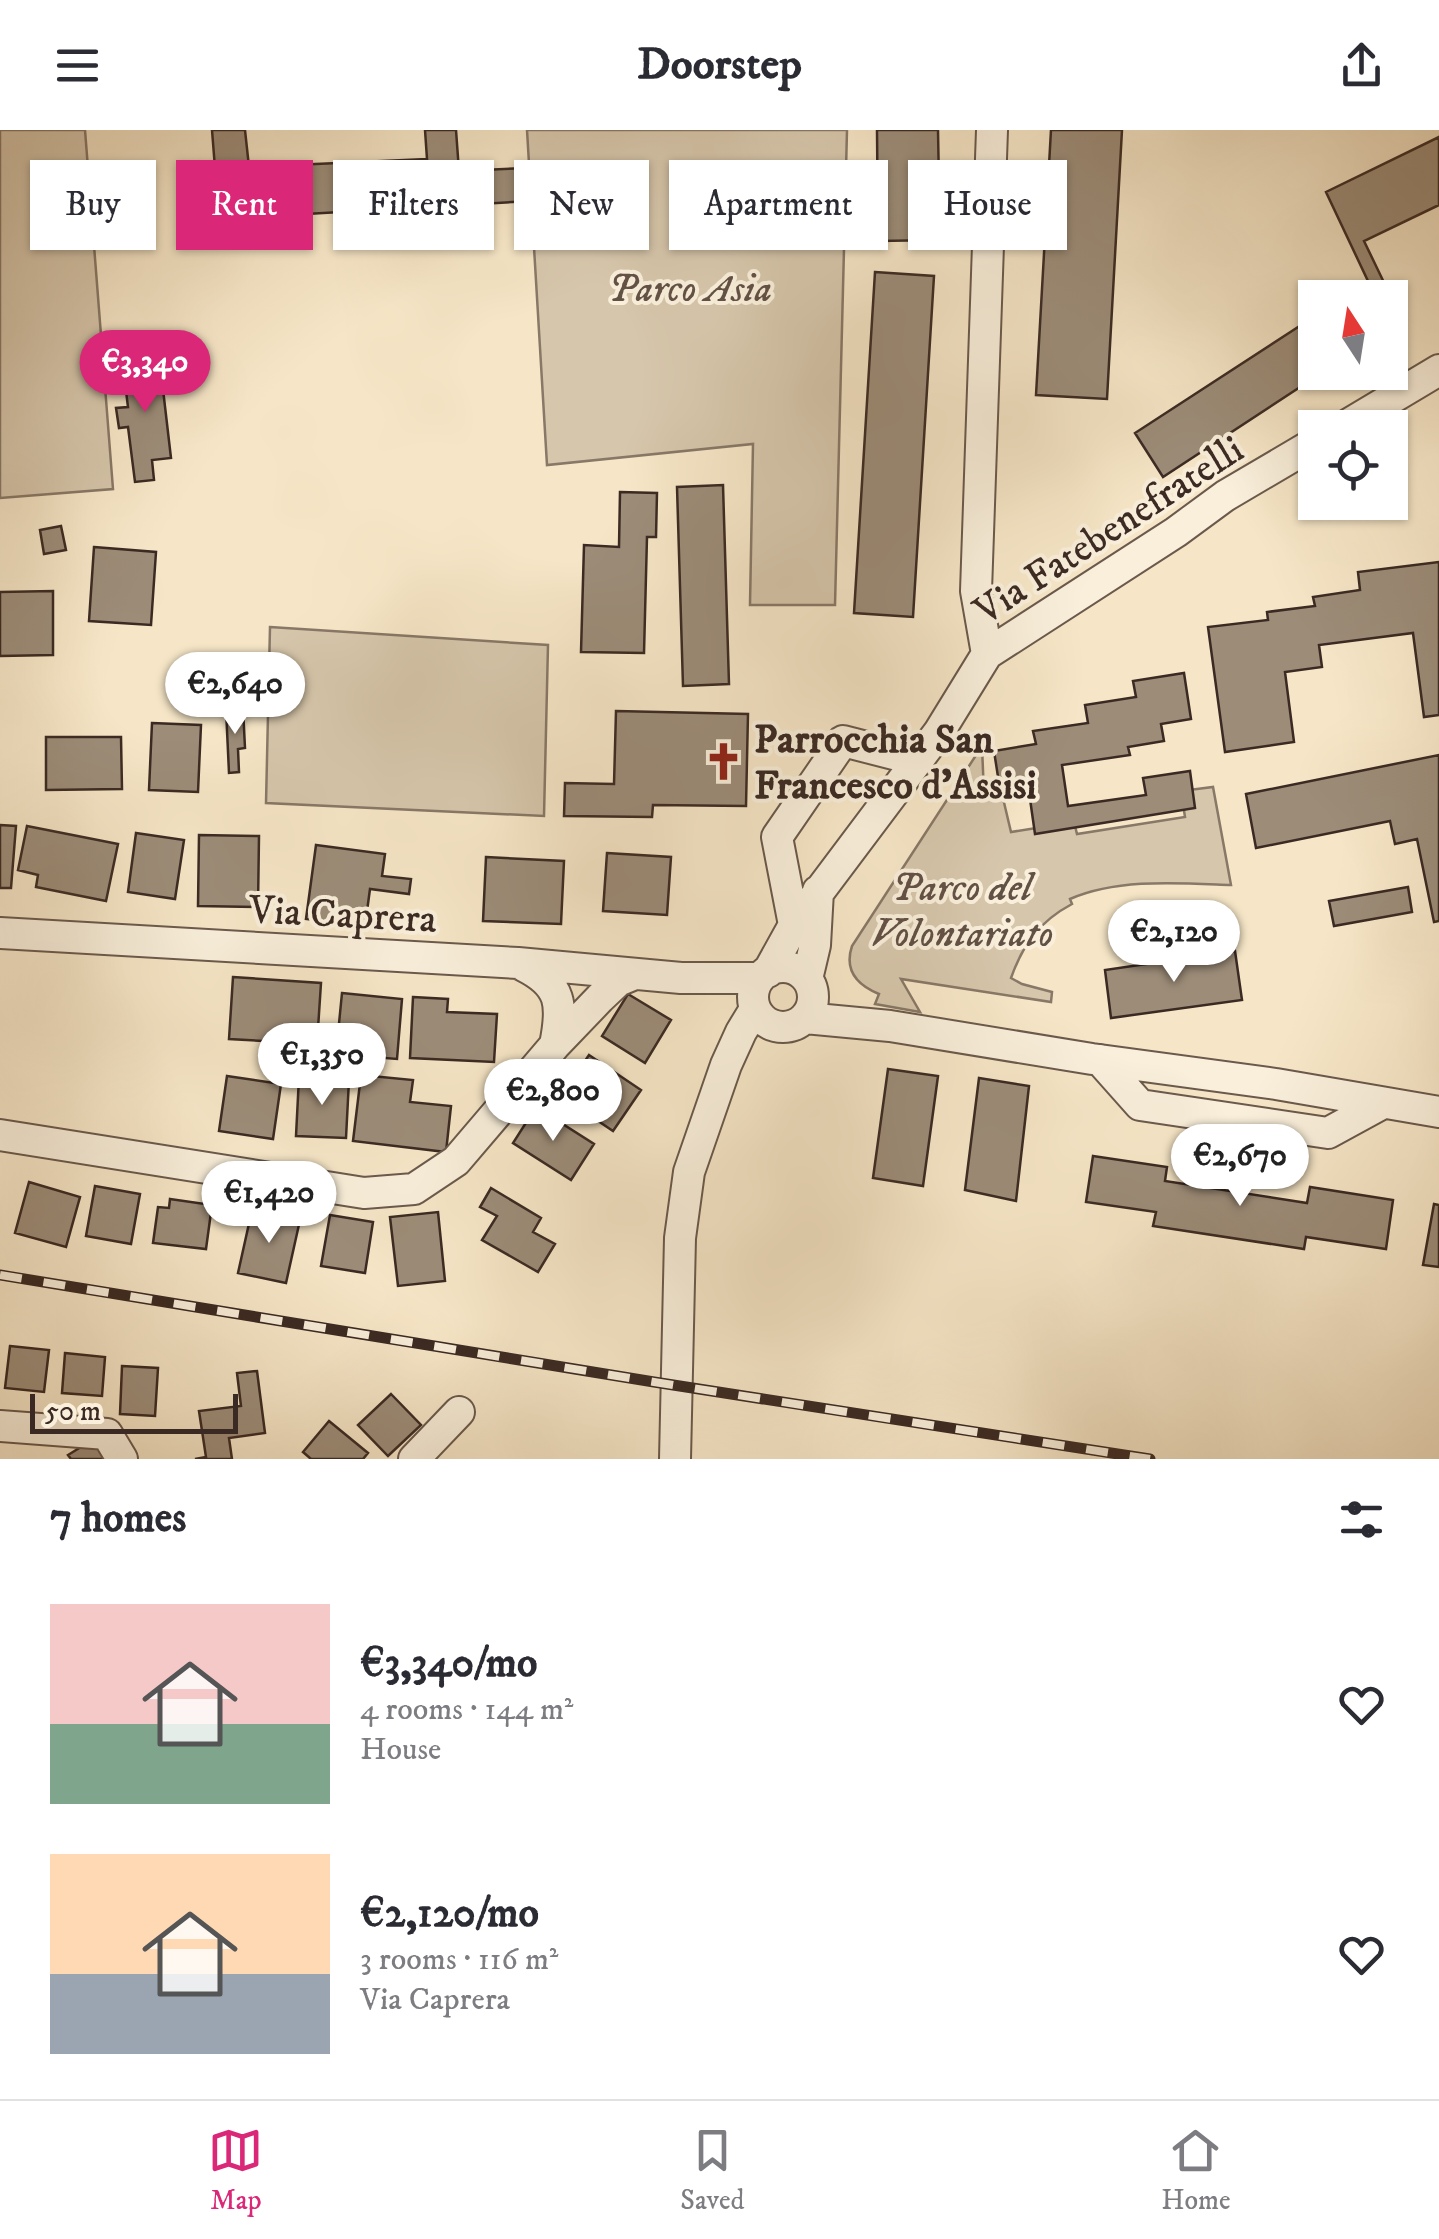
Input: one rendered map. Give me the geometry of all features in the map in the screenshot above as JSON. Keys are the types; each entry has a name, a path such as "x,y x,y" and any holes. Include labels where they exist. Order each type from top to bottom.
{"street":[{"path":"987,654 976,591 992,130"},
{"path":"1372,410 1439,370"},
{"name":"Via Fatebenefratelli","path":"675,1459 680,1238 689,1172 740,1032 794,925 939,732 987,654 1225,496 1298,453"},
{"path":"794,925 778,837 843,741 917,760"},
{"path":"717,1088 802,1003 815,945 818,892"},
{"name":"Via Caprera","path":"0,934 518,963 759,988 785,968 800,974 802,1003"},
{"path":"518,963 543,975 556,990 560,1017 555,1045"},
{"path":"0,1136 364,1193 414,1189 456,1160 555,1045 618,981 635,974"},
{"path":"759,988 768,1023 802,1003 890,1026 1439,1112"},
{"path":"414,1459 460,1412"},
{"path":"0,1426 107,1434 122,1459"}],"green space":[{"path":"0,130 85,130 87,160 30,160 30,250 94,250 113,489 0,498"},
{"name":"Parco Asia","path":"527,130 847,130 846,160 669,160 669,250 844,250 835,605 750,605 753,444 547,465 534,250 649,250 649,160 529,160"},
{"path":"270,627 548,645 544,816 266,803"},
{"name":"Parco del Volontariato","path":"982,746 984,795 1002,794 1011,832 1074,822 1077,834 1185,817 1181,791 1213,787 1231,885 1128,885 1070,899 1072,904 1034,935 1011,978 1052,992 1051,1002 901,979 920,1012 875,1004 879,994 864,986 851,969 852,946"}],"building":[{"path":"212,130 245,130 248,160 214,160"},
{"path":"425,130 456,130 458,160 405,160 427,159"},
{"path":"877,130 938,130 939,160 908,160 908,241 888,241 888,160 877,160"},
{"path":"1051,130 1122,130 1107,399 1036,395 1044,250 1067,250 1067,160 1049,160"},
{"path":"1439,137 1439,205 1364,241 1383,280 1368,280 1326,192"},
{"path":"333,163 333,212 313,214 313,164"},
{"path":"494,169 514,169 514,202 494,203"},
{"path":"875,272 934,276 913,617 854,613"},
{"path":"1298,327 1298,388 1163,477 1135,433"},
{"path":"159,355 171,458 152,460 154,480 135,482 128,427 119,428 116,408 128,407 122,359"},
{"path":"723,485 729,684 683,686 677,487"},
{"path":"620,492 657,493 656,537 647,537 644,653 581,652 584,545 619,547"},
{"path":"61,526 66,550 44,554 40,530"},
{"path":"94,547 156,552 151,625 89,621"},
{"path":"1439,562 1439,715 1424,717 1413,633 1319,645 1322,667 1285,672 1294,742 1225,752 1208,627 1268,620 1267,612 1315,606 1313,597 1360,590 1358,572"},
{"path":"53,591 53,655 0,656 0,592"},
{"path":"1184,673 1191,719 1161,724 1164,741 1128,747 1130,755 1062,765 1068,806 1146,795 1143,778 1190,771 1195,808 1035,834 1029,792 1001,796 994,751 1036,744 1033,731 1088,723 1085,705 1136,697 1133,681"},
{"path":"243,708 245,748 238,749 239,772 229,773 226,709"},
{"path":"616,711 748,714 746,806 653,805 652,817 564,816 565,783 614,784"},
{"path":"152,723 201,725 198,792 149,790"},
{"path":"46,737 121,737 122,789 46,790"},
{"path":"1439,755 1439,921 1434,922 1417,839 1395,844 1390,821 1256,848 1246,794"},
{"path":"0,825 16,826 11,888 0,888"},
{"path":"27,826 118,844 106,901 36,887 38,875 18,870"},
{"path":"136,833 184,840 175,899 128,892"},
{"path":"199,835 259,836 258,907 198,906"},
{"path":"316,845 385,854 382,876 411,879 409,894 370,889 365,926 306,919"},
{"path":"607,853 671,857 667,915 603,911"},
{"path":"486,857 564,861 561,924 483,921"},
{"path":"1408,887 1412,912 1334,926 1329,901"},
{"path":"1235,951 1242,1000 1111,1018 1105,970"},
{"path":"233,977 321,983 317,1044 229,1039"},
{"path":"342,993 402,999 397,1059 336,1054"},
{"path":"628,994 671,1020 645,1063 602,1036"},
{"path":"413,997 448,999 447,1012 497,1014 494,1062 410,1058"},
{"path":"589,1055 641,1090 613,1131 561,1096"},
{"path":"888,1069 938,1076 923,1186 873,1178"},
{"path":"361,1075 413,1080 410,1102 451,1106 446,1152 353,1141"},
{"path":"227,1076 281,1084 273,1139 219,1131"},
{"path":"299,1077 349,1080 346,1138 296,1136"},
{"path":"979,1078 1029,1086 1016,1201 965,1190"},
{"path":"536,1107 594,1144 571,1180 513,1143"},
{"path":"1093,1156 1167,1167 1165,1181 1307,1203 1310,1187 1393,1200 1386,1249 1306,1237 1304,1249 1153,1226 1156,1212 1086,1202"},
{"path":"29,1182 80,1197 66,1247 15,1233"},
{"path":"95,1186 140,1194 131,1244 86,1236"},
{"path":"491,1188 541,1218 533,1232 555,1244 538,1272 482,1240 497,1216 480,1207"},
{"path":"170,1199 212,1205 206,1249 153,1243 158,1207 169,1208"},
{"path":"1434,1204 1439,1205 1439,1267 1423,1265"},
{"path":"252,1210 300,1220 286,1283 238,1273"},
{"path":"438,1212 445,1281 398,1286 390,1217"},
{"path":"330,1215 373,1222 365,1273 321,1266"},
{"path":"10,1346 49,1350 44,1392 5,1388"},
{"path":"65,1353 105,1357 102,1396 62,1393"},
{"path":"122,1366 158,1368 155,1416 120,1414"},
{"path":"257,1371 265,1433 229,1438 232,1459 195,1459 206,1457 199,1411 241,1406 237,1373"},
{"path":"391,1394 421,1425 388,1456 358,1425"},
{"path":"329,1421 368,1453 363,1459 311,1459 303,1452"},
{"path":"94,1439 107,1459 71,1459 68,1455"}],"railway":[{"path":"0,1275 1150,1459"}],"place":[{"name":"Parrocchia San Francesco d'Assisi","path":"724,761"}]}
